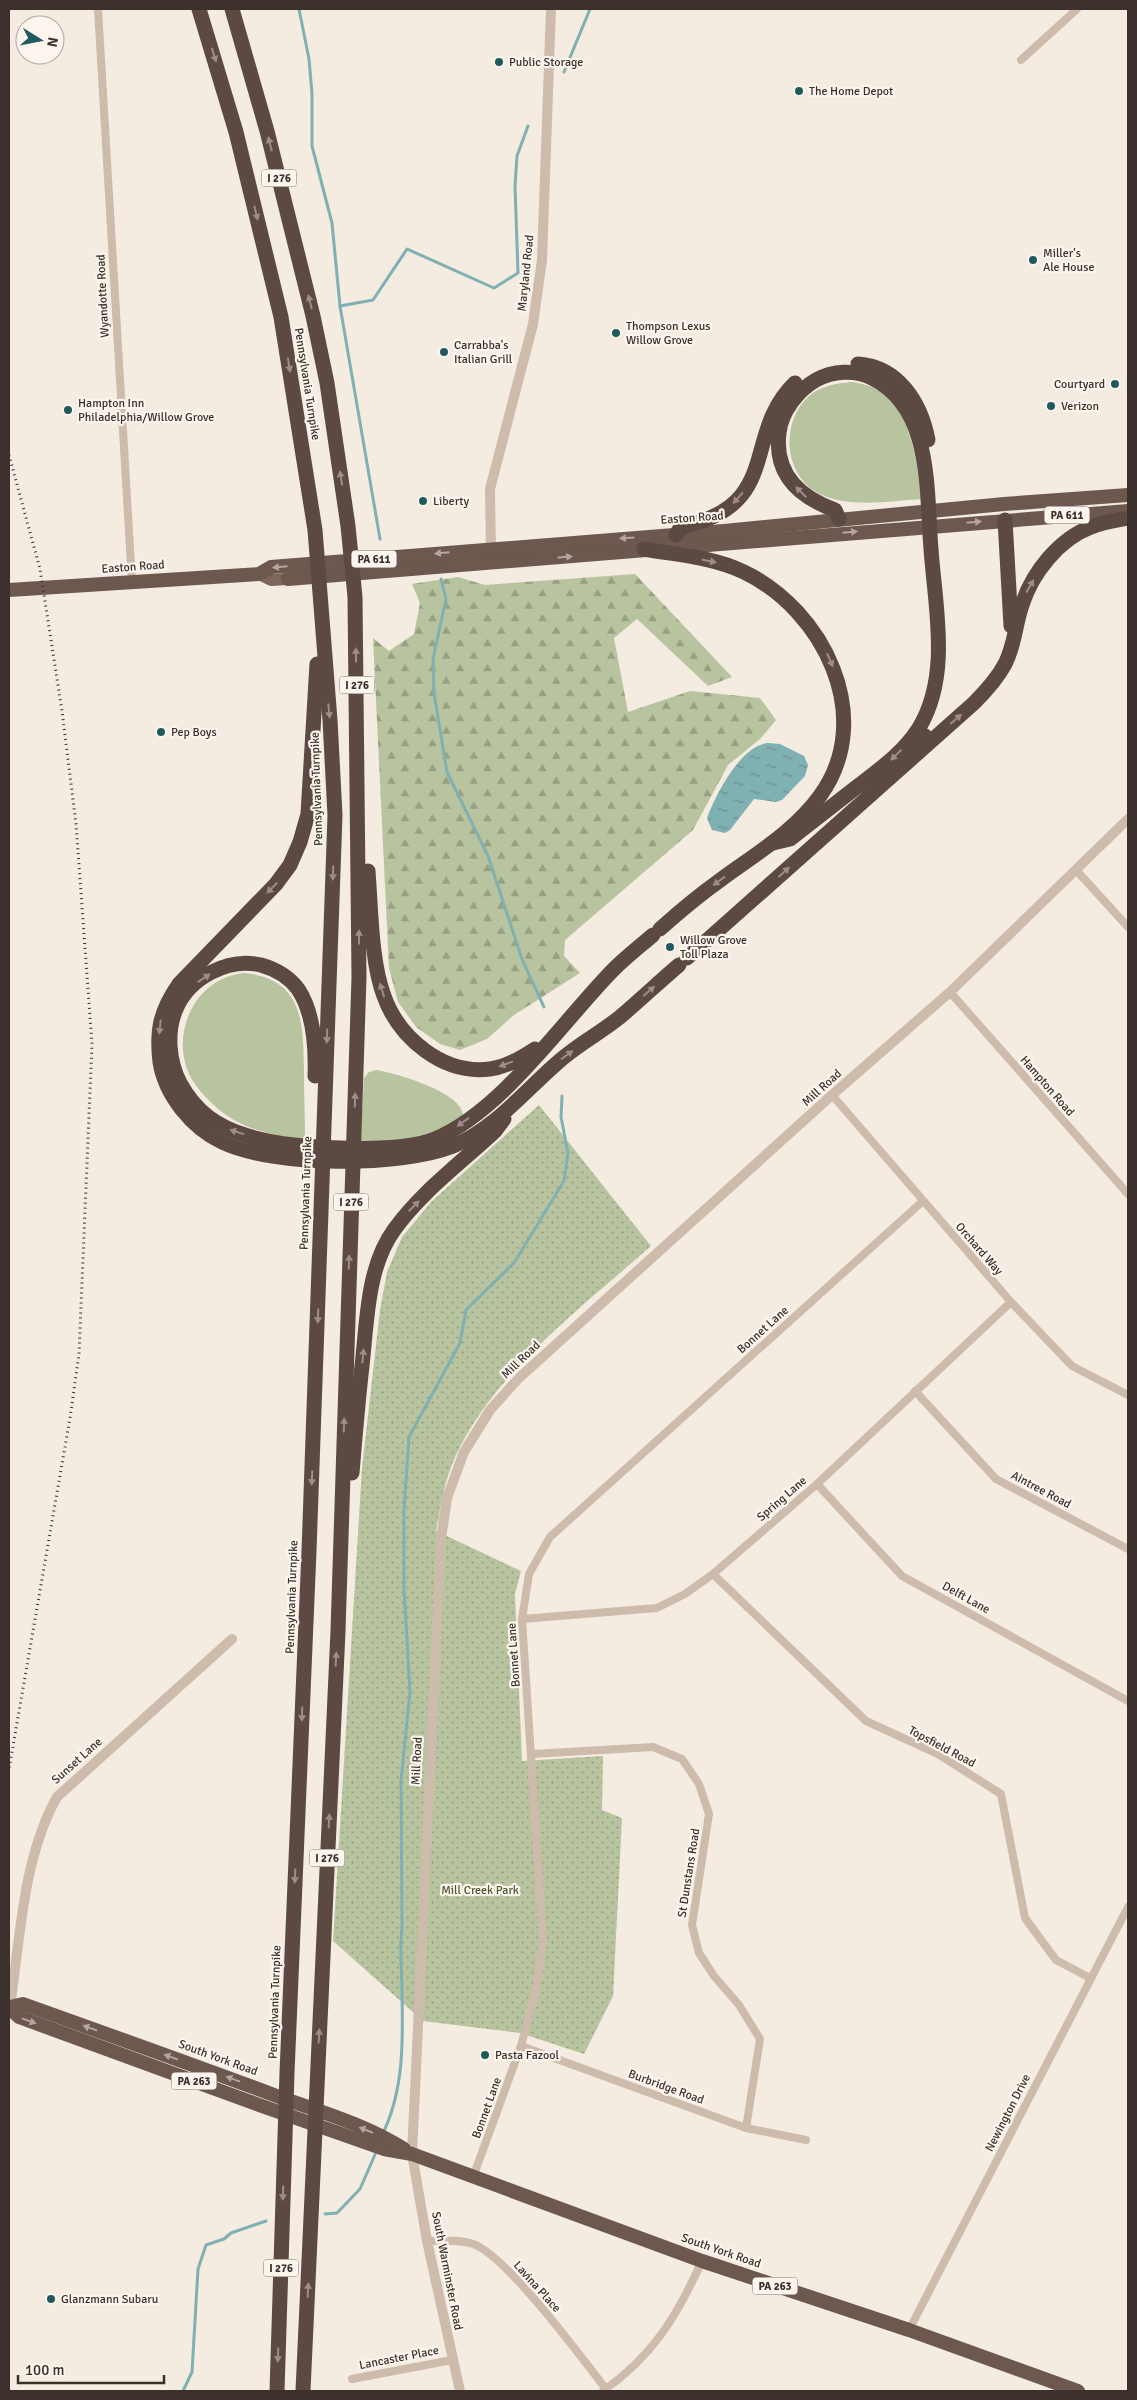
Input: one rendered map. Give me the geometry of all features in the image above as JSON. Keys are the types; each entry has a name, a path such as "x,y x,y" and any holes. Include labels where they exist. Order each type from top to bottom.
{"highway":[{"name":"Pennsylvania Turnpike","path":"200,9 236,132 281,317 314,530 335,815 310,1512 287,2073 277,2391"},
{"name":"Pennsylvania Turnpike","path":"232,9 267,131 314,316 348,526 355,597 359,977 338,1631 303,2391"},
{"path":"676,535 681,527 713,518 744,492 758,466 780,401 799,380 810,373 836,364 862,364 887,373 909,392 924,420 928,439 945,631 946,669 944,688 932,723 906,763"},
{"path":"773,843 790,839 900,751 910,741 923,720 933,698 937,680 937,633 925,476 918,433 904,405 888,386 868,376 852,372 827,375 803,389 788,409 779,432 782,466 789,478 806,498 835,510 839,519"},
{"name":"Easton Road","path":"9,590 259,574 271,567 676,535 839,519 1128,495"},
{"name":"Easton Road","path":"288,579 492,564 644,549 924,528 1128,510"},
{"path":"320,610 308,814 303,836 290,865 276,884 179,984 166,1003 159,1031 158,1046 162,1071 167,1086 194,1122 224,1143 254,1152 284,1151 378,1155 425,1154 455,1146 473,1135 518,1100 557,1062 619,1017 974,703 990,687 1005,665 1012,648 1021,606 1028,588 1041,568 1068,540 1084,530 1102,523 1128,518"},
{"path":"1005,520 1011,628 1005,665"},
{"path":"378,1155 432,1140 453,1130 500,1092 613,970 719,880 773,843 819,796 838,760 844,731 838,684 831,662 823,646 794,607 761,581 725,564 644,549"},
{"path":"358,773 379,982 387,1003 399,1024 410,1037 431,1054 452,1065 465,1069 480,1070 504,1066 549,1041"},
{"path":"284,1151 214,1122 198,1110 188,1098 173,1065 170,1044 176,1010 186,993 198,981 222,968 239,963 268,967 288,978 302,997 309,1014 316,1060 315,1121 321,1179"},
{"path":"338,1631 366,1322 377,1264 393,1231 412,1208 495,1131 518,1100"},
{"name":"South York Road","path":"9,2007 19,2017 258,2105 342,2127 702,2261 909,2330 1078,2391"}],"main road":[{"name":"Easton Road","path":"259,574 271,580 288,579"}],"street":[{"name":"Wyandotte Road","path":"98,9 132,582"},
{"name":"Maryland Road","path":"492,564 490,489 527,348 539,293 542,260 551,9"},
{"path":"1021,60 1077,9"},
{"name":"Mill Road","path":"412,2154 441,1539 447,1498 464,1452 490,1410 519,1378 832,1095 950,992 1128,819"},
{"path":"1076,870 1128,927"},
{"name":"Hampton Road","path":"950,992 1128,1194"},
{"name":"Orchard Way","path":"832,1095 1011,1302 1072,1366 1128,1395"},
{"name":"Bonnet Lane","path":"473,2177 521,2046 536,1990 543,1940 522,1619 529,1574 550,1537 923,1201"},
{"name":"Spring Lane","path":"522,1619 657,1608 685,1594 713,1574 817,1484 1011,1302"},
{"name":"Aintree Road","path":"915,1391 996,1479 1128,1548"},
{"name":"Delft Lane","path":"817,1484 902,1576 1128,1701"},
{"name":"Topsfield Road","path":"713,1574 866,1721 938,1754 1001,1794 1025,1918 1056,1960 1090,1978"},
{"name":"Sunset Lane","path":"9,2007 25,1902 37,1840 45,1817 57,1796 232,1639"},
{"name":"St Dunstans Road","path":"532,1754 653,1747 682,1759 700,1784 709,1814 692,1925 699,1952 714,1976 739,2006 760,2039 746,2128"},
{"name":"Newington Drive","path":"909,2330 1128,1907"},
{"name":"Burbridge Road","path":"521,2046 746,2128 806,2140"},
{"name":"South Warminster Road","path":"412,2154 452,2360 460,2391"},
{"name":"Lavina Place","path":"428,2241 473,2244 490,2254 563,2333 604,2390"},
{"path":"604,2390 636,2364 664,2334 685,2299 702,2261"},
{"name":"Lancaster Place","path":"352,2379 452,2360"}],"green space":[{"path":"852,382 879,390 895,403 912,443 922,499 868,503 841,501 816,492 805,483 797,472 792,459 790,432 800,406 809,396 824,387"},
{"path":"635,574 732,677 708,686 637,619 614,638 628,712 690,691 760,698 776,720 760,739 728,765 693,830 565,940 564,956 580,973 514,1015 487,1039 460,1050 440,1044 416,1027 398,1002 389,968 373,638 389,651 414,634 420,603 412,584 458,577 485,585"},
{"path":"244,973 264,977 279,984 289,994 296,1006 303,1036 305,1140 259,1130 237,1122 213,1104 192,1080 187,1069 183,1053 183,1037 186,1022 193,1007 202,994 214,984 228,977"},
{"path":"376,1070 427,1085 452,1099 460,1107 463,1116 438,1131 404,1140 360,1145 364,1078 369,1072"},
{"name":"Mill Creek Park","path":"539,1105 651,1246 561,1325 530,1354 502,1385 478,1417 458,1451 445,1486 436,1531 521,1571 515,1594 522,1761 603,1756 602,1810 622,1818 613,1996 584,2054 520,2033 423,2021 333,1941 362,1468 380,1310 387,1272 402,1237 432,1201"}],"water":[{"path":"768,743 780,744 804,756 808,765 805,776 782,800 776,802 754,799 730,830 725,833 712,830 707,818 723,784 739,761 748,752"}],"waterway":[{"path":"299,9 309,59 312,94 312,146 332,223 340,306 380,539"},
{"path":"564,72 590,9"},
{"path":"340,306 373,300 407,249 494,288 518,273 515,186 517,156 528,126"},
{"path":"441,579 446,599 433,659 434,693 447,772 488,856 522,959 544,1007"},
{"path":"383,2133 390,2117 399,2082 402,2047 401,1781 410,1692 404,1589 404,1510 409,1437 460,1343 466,1310 514,1263 564,1181 568,1153 561,1117 562,1096"},
{"path":"325,2214 337,2213 360,2189 377,2150"},
{"path":"183,2391 192,2372 198,2269 206,2245 224,2239 231,2233 266,2221"}],"railway":[{"path":"9,455 40,569 62,711 76,824 92,1044 79,1354 70,1418 9,1769"}],"place":[{"name":"Public Storage","path":"499,62"},
{"name":"The Home Depot","path":"799,91"},
{"name":"Miller's Ale House","path":"1033,260"},
{"name":"Thompson Lexus Willow Grove","path":"616,333"},
{"name":"Carrabba's Italian Grill","path":"444,352"},
{"name":"Courtyard","path":"1115,384"},
{"name":"Verizon","path":"1051,406"},
{"name":"Hampton Inn Philadelphia/Willow Grove","path":"68,410"},
{"name":"Liberty","path":"423,501"},
{"name":"Pep Boys","path":"161,732"},
{"name":"Willow Grove Toll Plaza","path":"670,947"},
{"name":"Pasta Fazool","path":"485,2055"},
{"name":"Glanzmann Subaru","path":"51,2299"}]}
